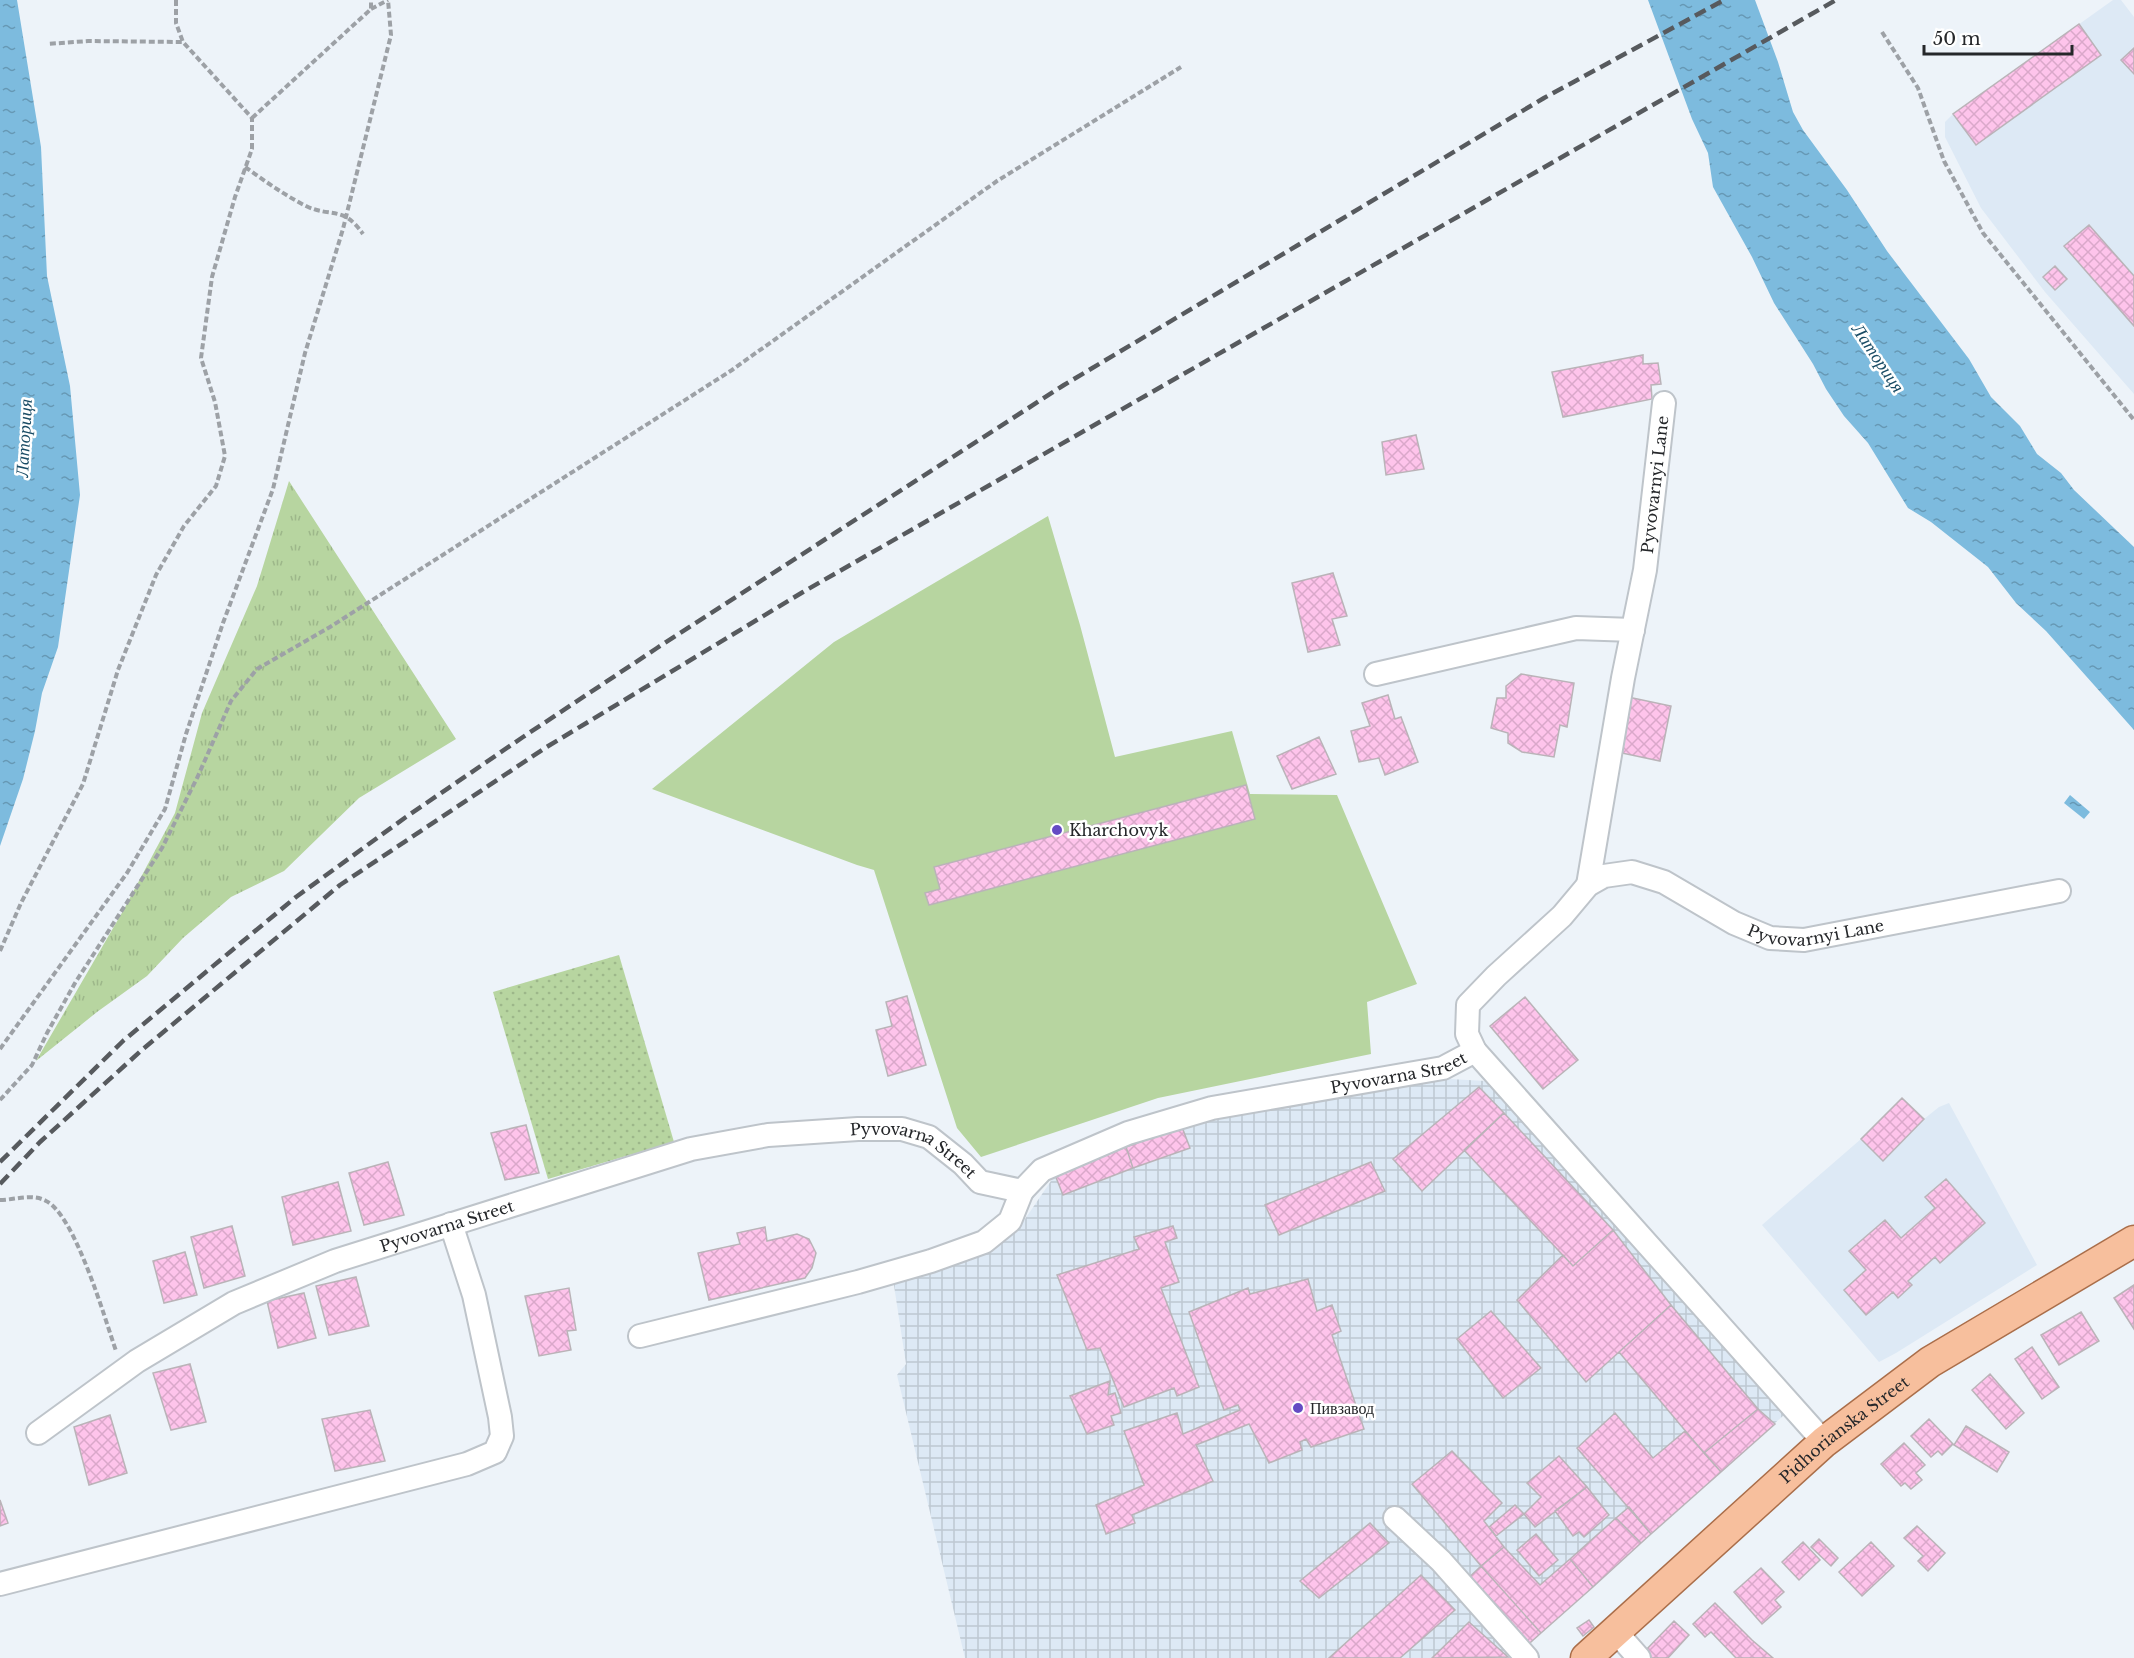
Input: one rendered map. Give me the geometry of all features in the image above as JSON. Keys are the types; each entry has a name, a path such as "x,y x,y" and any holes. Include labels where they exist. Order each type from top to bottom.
{"main road":[{"name":"Pidhorianska Street","path":"1586,1658 1824,1442 1930,1362 2134,1241"}],"street":[{"name":"Pyvovarnyi Lane","path":"1588,885 1645,570 1664,403"},
{"path":"1376,674 1576,628 1633,630"},
{"name":"Pyvovarnyi Lane","path":"1475,1051 1467,1034 1468,1005 1496,975 1562,916 1588,885 1604,876 1632,873 1664,882 1734,923 1770,938 1804,940 2059,891"},
{"name":"Pyvovarna Street","path":"39,1433 137,1361 234,1303 334,1261 690,1149 768,1135 858,1129 902,1129 929,1137 963,1164 980,1182 1022,1191 1042,1170 1128,1133 1212,1108 1443,1068 1475,1051 1824,1442"},
{"path":"640,1336 858,1282 931,1261 984,1242 1010,1221 1022,1191"},
{"path":"0,1584 467,1464 495,1452 502,1436 500,1417 474,1295 451,1224"},
{"path":"1395,1518 1441,1561 1527,1658"},
{"path":"1616,1632 1639,1658"}],"path":[{"path":"0,951 21,903 83,784 117,670 156,574 184,526 216,486 225,456 215,402 201,358 212,277 252,149 252,118 183,42 176,22 176,0"},
{"path":"371,0 371,9"},
{"path":"0,1049 127,873 165,809 186,734 273,489 305,353 346,217 391,35 388,0 371,9 252,118"},
{"path":"1882,32 1918,88 1944,161 1983,233 2134,420"},
{"path":"47,44 88,41 183,42"},
{"path":"0,1100 32,1065 75,983 162,848 198,776 231,701 257,669 330,627 732,370 997,181 1181,67"},
{"path":"245,167 275,189 308,207 335,212 354,220 363,234"},
{"path":"0,1200 36,1197 48,1201 59,1215 77,1242 124,1371"}],"shaded area":[{"path":"2113,0 2121,0 2134,17 2134,394 2045,292 1981,208 1945,137 1945,122 1953,114"},
{"path":"1449,1079 1486,1081 1784,1415 1513,1658 965,1658 897,1375 906,1364 893,1279 979,1253 1023,1222 1055,1175 1195,1121"},
{"path":"1949,1103 2037,1265 1879,1362 1762,1225 1861,1139 1883,1160 1924,1119 1939,1107"}],"green space":[{"path":"289,481 456,739 359,798 284,871 231,897 183,938 147,976 97,1012 36,1061 123,911 175,813 202,713 257,586"},
{"name":"Kharchovyk","path":"1048,516 1115,757 1232,731 1250,794 1337,795 1417,984 1367,1002 1371,1054 1158,1098 981,1157 957,1128 874,870 652,789 834,642"},
{"path":"619,955 674,1142 548,1179 493,992"}],"water":[{"name":"Латориця","path":"0,0 17,0 41,147 47,276 70,386 80,495 58,647 42,693 23,779 0,846"},
{"name":"Латориця","path":"1648,0 1755,0 1778,62 1793,112 1803,130 1847,190 1887,251 1969,359 1991,397 2020,426 2037,454 2061,473 2074,490 2134,547 2134,730 2046,631 2016,603 1988,567 1931,522 1908,508 1868,443 1844,416 1826,389 1813,364 1774,303 1752,257 1713,187 1708,153 1692,119"},
{"path":"2070,795 2090,812 2084,819 2064,803"}],"building":[{"path":"2079,24 2101,55 1976,145 1953,114"},
{"path":"2134,48 2134,74 2121,60"},
{"path":"2089,225 2134,276 2134,326 2064,246"},
{"path":"2055,266 2067,279 2055,290 2043,277"},
{"path":"1643,355 1643,364 1658,363 1661,384 1651,385 1652,399 1563,417 1552,372"},
{"path":"1416,435 1424,469 1386,475 1382,442"},
{"path":"1333,573 1347,616 1332,619 1340,645 1308,652 1292,583"},
{"path":"1521,674 1574,683 1567,727 1560,725 1554,757 1522,752 1508,743 1508,733 1491,728 1497,698 1506,698 1506,686"},
{"path":"1388,695 1395,719 1401,717 1418,762 1385,775 1379,758 1359,762 1351,731 1370,726 1362,703"},
{"path":"1628,697 1671,706 1660,761 1617,752"},
{"path":"1319,737 1336,774 1292,789 1277,756"},
{"path":"1246,785 1255,819 929,905 925,893 940,889 934,867"},
{"path":"907,996 926,1065 888,1076 876,1030 892,1026 886,1002"},
{"path":"1525,997 1578,1060 1543,1089 1490,1026"},
{"path":"1479,1087 1504,1113 1422,1191 1393,1159"},
{"path":"1902,1098 1924,1119 1883,1161 1861,1139"},
{"path":"1504,1113 1613,1230 1573,1266 1464,1150"},
{"path":"526,1125 539,1173 505,1180 491,1133"},
{"path":"1182,1127 1190,1148 1133,1168 1126,1147"},
{"path":"1126,1147 1133,1168 1063,1195 1055,1175"},
{"path":"388,1162 404,1215 364,1225 349,1173"},
{"path":"1371,1162 1385,1191 1279,1235 1265,1205"},
{"path":"1946,1179 1985,1223 1940,1263 1935,1257 1908,1281 1912,1285 1898,1298 1893,1292 1866,1315 1844,1290 1866,1270 1849,1251 1885,1220 1901,1238 1935,1208 1925,1197"},
{"path":"338,1182 351,1231 293,1245 282,1197"},
{"path":"232,1226 245,1276 204,1288 191,1237"},
{"path":"1173,1226 1177,1238 1165,1242 1179,1282 1161,1288 1199,1387 1177,1396 1174,1388 1124,1407 1100,1348 1087,1350 1057,1275 1139,1249 1134,1237"},
{"path":"765,1227 767,1241 797,1234 809,1239 816,1253 812,1268 805,1278 709,1300 698,1253 740,1244 737,1233"},
{"path":"1613,1230 1671,1305 1586,1382 1517,1300 1563,1255 1573,1266"},
{"path":"185,1252 197,1295 164,1303 153,1261"},
{"path":"356,1277 369,1326 329,1335 316,1286"},
{"name":"Пивзавод","path":"1308,1279 1317,1311 1332,1305 1341,1331 1332,1335 1364,1429 1311,1447 1306,1439 1300,1442 1302,1450 1269,1463 1249,1424 1196,1445 1213,1481 1132,1515 1135,1523 1106,1534 1096,1505 1144,1485 1124,1431 1177,1413 1183,1434 1240,1410 1238,1405 1224,1410 1189,1312 1248,1288 1250,1294"},
{"path":"2134,1285 2134,1329 2114,1298"},
{"path":"569,1288 576,1330 567,1331 571,1350 539,1356 525,1296"},
{"path":"304,1293 316,1338 278,1348 267,1301"},
{"path":"1671,1305 1758,1409 1704,1453 1619,1352"},
{"path":"1491,1311 1541,1368 1503,1398 1457,1339"},
{"path":"2081,1312 2099,1341 2059,1365 2041,1335"},
{"path":"2032,1347 2059,1387 2042,1399 2015,1359"},
{"path":"190,1364 206,1422 171,1430 153,1373"},
{"path":"1990,1374 2024,1413 2006,1429 1972,1390"},
{"path":"1110,1381 1108,1395 1115,1393 1121,1413 1111,1416 1114,1425 1087,1434 1070,1396"},
{"path":"1758,1409 1775,1424 1721,1472 1704,1453"},
{"path":"370,1410 385,1461 335,1471 322,1419"},
{"path":"1615,1413 1653,1458 1685,1431 1721,1472 1651,1534 1577,1448"},
{"path":"110,1415 127,1473 89,1485 74,1427"},
{"path":"1929,1419 1953,1444 1942,1455 1938,1451 1931,1457 1911,1436"},
{"path":"1966,1426 2009,1452 1997,1472 1954,1445"},
{"path":"1904,1443 1925,1465 1916,1473 1922,1480 1911,1489 1905,1483 1901,1486 1881,1464"},
{"path":"1452,1451 1502,1503 1484,1521 1504,1547 1481,1566 1412,1484"},
{"path":"1559,1456 1587,1487 1535,1527 1524,1514 1541,1497 1527,1483"},
{"path":"1587,1487 1609,1515 1584,1537 1579,1532 1573,1536 1555,1511"},
{"path":"0,1500 8,1523 0,1526"},
{"path":"1515,1505 1524,1514 1496,1536 1489,1527"},
{"path":"1629,1507 1651,1534 1641,1543 1616,1518"},
{"path":"1616,1518 1641,1543 1593,1587 1570,1559"},
{"path":"1370,1523 1389,1543 1319,1598 1300,1581"},
{"path":"1917,1526 1945,1553 1928,1571 1918,1561 1923,1556 1904,1538"},
{"path":"1536,1534 1558,1560 1539,1576 1517,1550"},
{"path":"1819,1539 1838,1558 1831,1566 1811,1547"},
{"path":"1803,1542 1820,1560 1799,1580 1782,1562"},
{"path":"1871,1542 1894,1566 1862,1596 1839,1572"},
{"path":"1504,1547 1540,1585 1570,1559 1593,1587 1541,1633 1481,1566"},
{"path":"1481,1566 1541,1633 1521,1651 1461,1585"},
{"path":"1761,1568 1784,1592 1775,1600 1781,1607 1762,1624 1734,1592"},
{"path":"1421,1575 1455,1610 1400,1658 1329,1658"},
{"path":"1715,1603 1773,1658 1736,1658 1711,1632 1705,1637 1693,1624"},
{"path":"1589,1620 1594,1627 1583,1636 1577,1628"},
{"path":"1674,1621 1689,1635 1668,1658 1648,1658 1643,1653"},
{"path":"1469,1622 1508,1657 1432,1658"}],"railway":[{"path":"0,1162 123,1041 296,897 406,817 523,737 1064,385 1544,98 1724,0"},
{"path":"0,1184 40,1142 143,1049 340,885 545,748 803,592 1836,0"}],"place":[{"name":"Kharchovyk","path":"1057,830"},
{"name":"Пивзавод","path":"1298,1408"}]}
